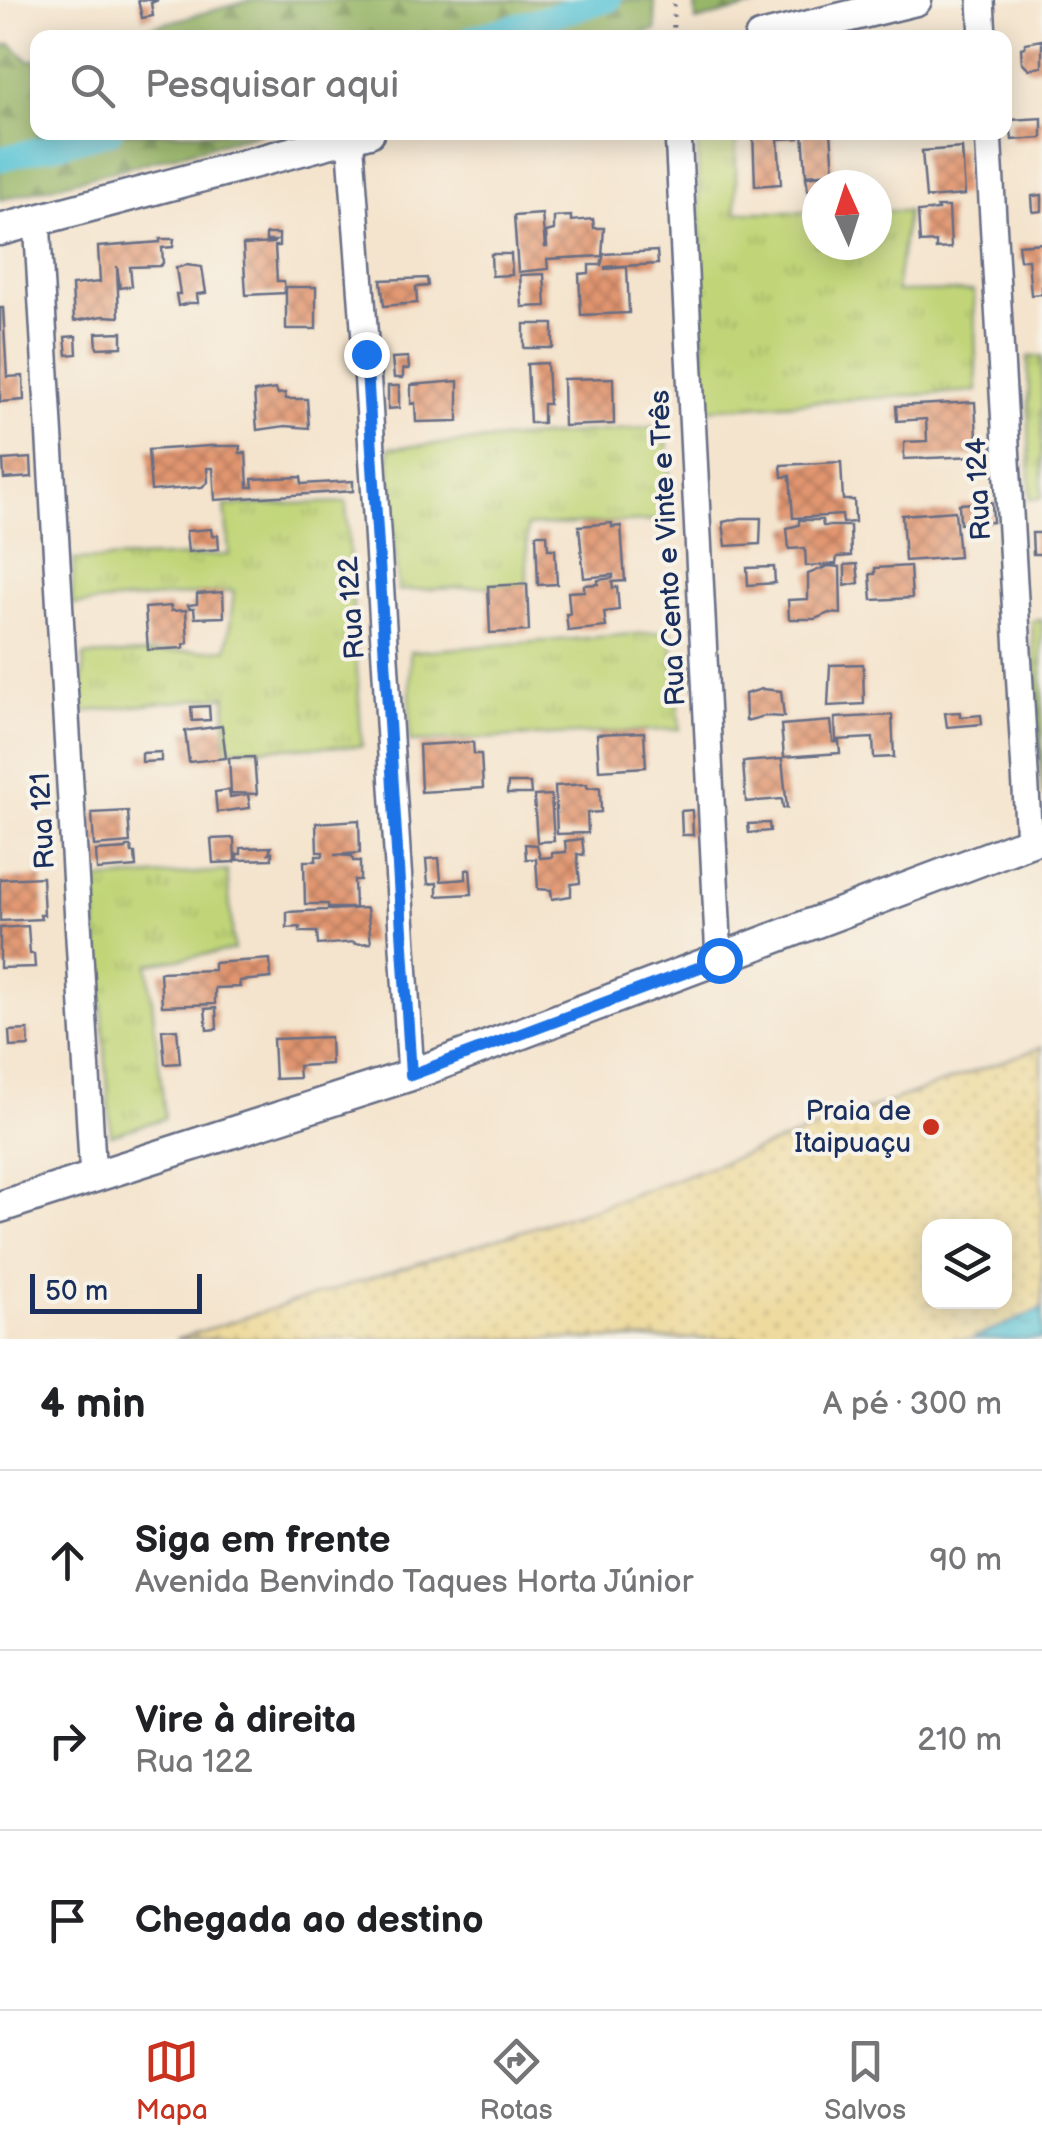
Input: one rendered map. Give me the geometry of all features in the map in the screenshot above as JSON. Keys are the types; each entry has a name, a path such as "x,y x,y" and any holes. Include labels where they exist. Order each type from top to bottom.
{"street":[{"path":"793,30 916,0"},
{"path":"980,0 982,30"},
{"path":"0,230 341,140"},
{"name":"Rua 122","path":"360,140 366,354 411,1075"},
{"name":"Rua Cento e Vinte e Três","path":"678,140 719,960"},
{"name":"Rua 124","path":"989,140 1035,840"},
{"name":"Rua 121","path":"37,220 94,1178"},
{"path":"0,1206 411,1075 1035,840"}],"path":[{"path":"673,30 674,0"}],"green space":[{"path":"252,0 654,0 656,30 140,30"},
{"path":"695,0 779,0 696,21"},
{"path":"11,44 30,61 30,140 234,140 0,200 0,47"},
{"path":"697,140 736,140 736,212 802,212 802,260 892,260 892,211 907,211 896,292 974,291 977,391 705,409"},
{"path":"1042,356 1042,498 1030,499 1028,357"},
{"path":"666,426 672,520 527,526 527,584 398,591 389,448"},
{"path":"346,502 362,746 225,749 226,696 81,712 84,656 227,649 234,591 72,605 74,560 229,555 225,506"},
{"path":"1042,620 1042,797 1032,621"},
{"path":"671,631 680,729 410,742 410,652"},
{"path":"227,871 234,950 148,964 165,1118 111,1135 93,880"}],"sand":[{"name":"Praia de Itaipuaçu","path":"1042,1047 1042,1309 972,1339 176,1339 598,1207"}],"water":[{"path":"1042,1309 1042,1339 972,1339"}],"building":[{"path":"138,0 158,0 151,3 153,16 142,18"},
{"path":"1042,40 1042,67 1029,69 1022,62 1021,48 1025,43"},
{"path":"1042,118 1042,138 1012,140 1012,120"},
{"path":"753,140 778,140 781,184 755,186"},
{"path":"804,140 832,140 834,170 806,170"},
{"path":"962,148 965,195 926,198 922,151"},
{"path":"1042,195 1042,211 1033,212 1032,196"},
{"path":"937,207 949,207 951,248 936,249 936,242 920,243 918,212 938,210"},
{"path":"542,214 545,247 546,232 554,230 554,217 571,216 571,221 593,219 594,228 604,228 602,256 547,259 548,269 518,272 514,216"},
{"path":"266,234 279,234 279,246 275,246 277,281 284,281 285,293 246,295 243,245 275,241 266,241"},
{"path":"174,239 173,247 162,248 160,266 130,267 132,286 120,288 117,266 119,317 74,321 72,285 100,282 98,247"},
{"path":"1042,243 1042,294 1031,295 1028,259 1020,260 1018,245"},
{"path":"657,251 658,264 605,267 627,267 629,313 581,315 579,274 589,273 589,265 601,265 604,254"},
{"path":"491,254 511,254 512,275 492,276"},
{"path":"202,267 206,293 197,294 198,303 178,306 176,268"},
{"path":"544,274 546,306 522,307 520,275"},
{"path":"427,278 428,286 416,287 417,303 384,306 381,280"},
{"path":"286,287 316,287 316,329 286,329"},
{"path":"0,308 7,377 23,376 24,400 0,402"},
{"path":"524,324 553,324 553,348 524,348"},
{"path":"122,332 122,347 97,348 96,333"},
{"path":"76,336 77,354 67,355 65,337"},
{"path":"408,357 409,369 403,369 403,378 394,378 392,358"},
{"path":"547,363 549,404 543,404 543,423 530,423 527,364"},
{"path":"613,378 614,424 564,426 563,379"},
{"path":"458,381 458,421 416,422 411,385"},
{"path":"388,386 399,386 399,408 388,409"},
{"path":"276,389 278,394 285,393 286,399 307,399 309,428 257,430 254,392"},
{"path":"975,402 978,456 904,459 904,442 927,441 926,419 897,421 896,406"},
{"path":"240,446 240,453 246,453 248,487 253,487 252,479 301,477 302,484 353,481 353,491 215,500 213,468 207,468 208,482 202,487 151,491 148,450"},
{"path":"31,458 32,477 4,479 3,460"},
{"path":"841,462 843,500 854,500 855,522 843,523 842,515 793,518 790,476 782,477 781,465"},
{"path":"992,502 993,522 960,524 959,504"},
{"path":"955,511 959,557 905,561 902,515"},
{"path":"761,518 760,544 726,546 723,522"},
{"path":"799,520 822,520 823,526 850,526 851,556 837,557 836,564 806,566 805,548 789,549 787,528 799,525"},
{"path":"612,523 612,527 621,526 625,581 612,582 613,588 617,587 619,610 604,612 606,627 568,631 568,592 584,591 584,585 613,578 584,578 579,526"},
{"path":"211,529 212,536 218,535 219,549 188,552 186,531"},
{"path":"1032,533 1042,533 1042,554 1033,554"},
{"path":"536,534 547,534 548,549 555,549 557,584 538,585"},
{"path":"857,564 859,583 845,586 845,565"},
{"path":"828,566 840,567 841,614 789,619 788,600 808,599 808,574"},
{"path":"910,566 912,598 872,600 870,574 875,574 875,568"},
{"path":"774,567 775,583 748,585 747,568"},
{"path":"527,584 529,631 490,633 488,586"},
{"path":"223,592 224,617 195,618 194,608 188,605 197,604 197,594"},
{"path":"171,606 171,611 186,610 188,643 184,648 148,650 145,608"},
{"path":"863,664 864,704 828,706 830,665"},
{"path":"762,689 781,691 784,717 746,721 745,694"},
{"path":"209,706 210,720 192,721 191,707"},
{"path":"960,712 960,717 981,715 982,724 947,727 945,713"},
{"path":"892,715 894,757 874,758 873,738 836,740 835,718"},
{"path":"831,721 833,742 839,742 840,753 784,757 781,725"},
{"path":"222,726 226,758 189,762 185,731"},
{"path":"644,732 646,767 599,770 597,734"},
{"path":"473,742 474,754 481,754 483,788 421,792 419,745"},
{"path":"161,752 161,761 142,762 142,753"},
{"path":"254,757 257,794 231,793 229,758"},
{"path":"782,759 787,808 783,808 782,799 746,802 743,762"},
{"path":"508,783 530,783 531,794 507,794"},
{"path":"587,784 587,788 600,787 601,812 587,813 588,833 557,834 555,786"},
{"path":"229,790 230,797 248,794 250,808 217,812 215,792"},
{"path":"551,795 554,841 537,842 534,796"},
{"path":"692,810 693,835 682,835 681,811"},
{"path":"128,811 130,843 94,846 92,813"},
{"path":"359,820 360,853 334,855 352,856 353,861 360,861 360,880 354,880 355,908 305,904 304,861 316,861 316,856 323,856 323,852 317,852 316,823"},
{"path":"769,823 770,831 749,833 748,824"},
{"path":"234,838 235,862 213,863 211,839"},
{"path":"582,839 584,855 577,854 580,883 571,884 571,896 552,899 551,890 538,889 536,859 526,859 525,844 537,845 540,858 552,857 552,853 566,852 565,841"},
{"path":"127,847 135,853 136,867 97,870 96,851"},
{"path":"271,847 272,859 237,860 241,848"},
{"path":"439,858 441,881 466,879 466,870 470,869 472,894 437,896 437,883 428,884 426,859"},
{"path":"42,877 41,919 0,921 0,879"},
{"path":"367,908 371,943 318,945 317,932 287,928 287,912"},
{"path":"28,926 35,967 0,968 0,928"},
{"path":"270,959 271,978 239,981 240,987 215,988 215,1004 162,1006 160,972 214,970 214,963"},
{"path":"216,1008 217,1029 207,1030 205,1009"},
{"path":"177,1029 180,1063 165,1064 162,1030"},
{"path":"28,1030 29,1046 10,1047 9,1031"},
{"path":"330,1037 331,1064 298,1066 299,1078 275,1079 273,1039"}],"waterway":[{"path":"500,30 609,0"},
{"path":"0,159 77,140"}],"place":[{"name":"Praia de Itaipuaçu","path":"931,1127"}],"route":[{"path":"366,354 411,1075 719,960"}]}
